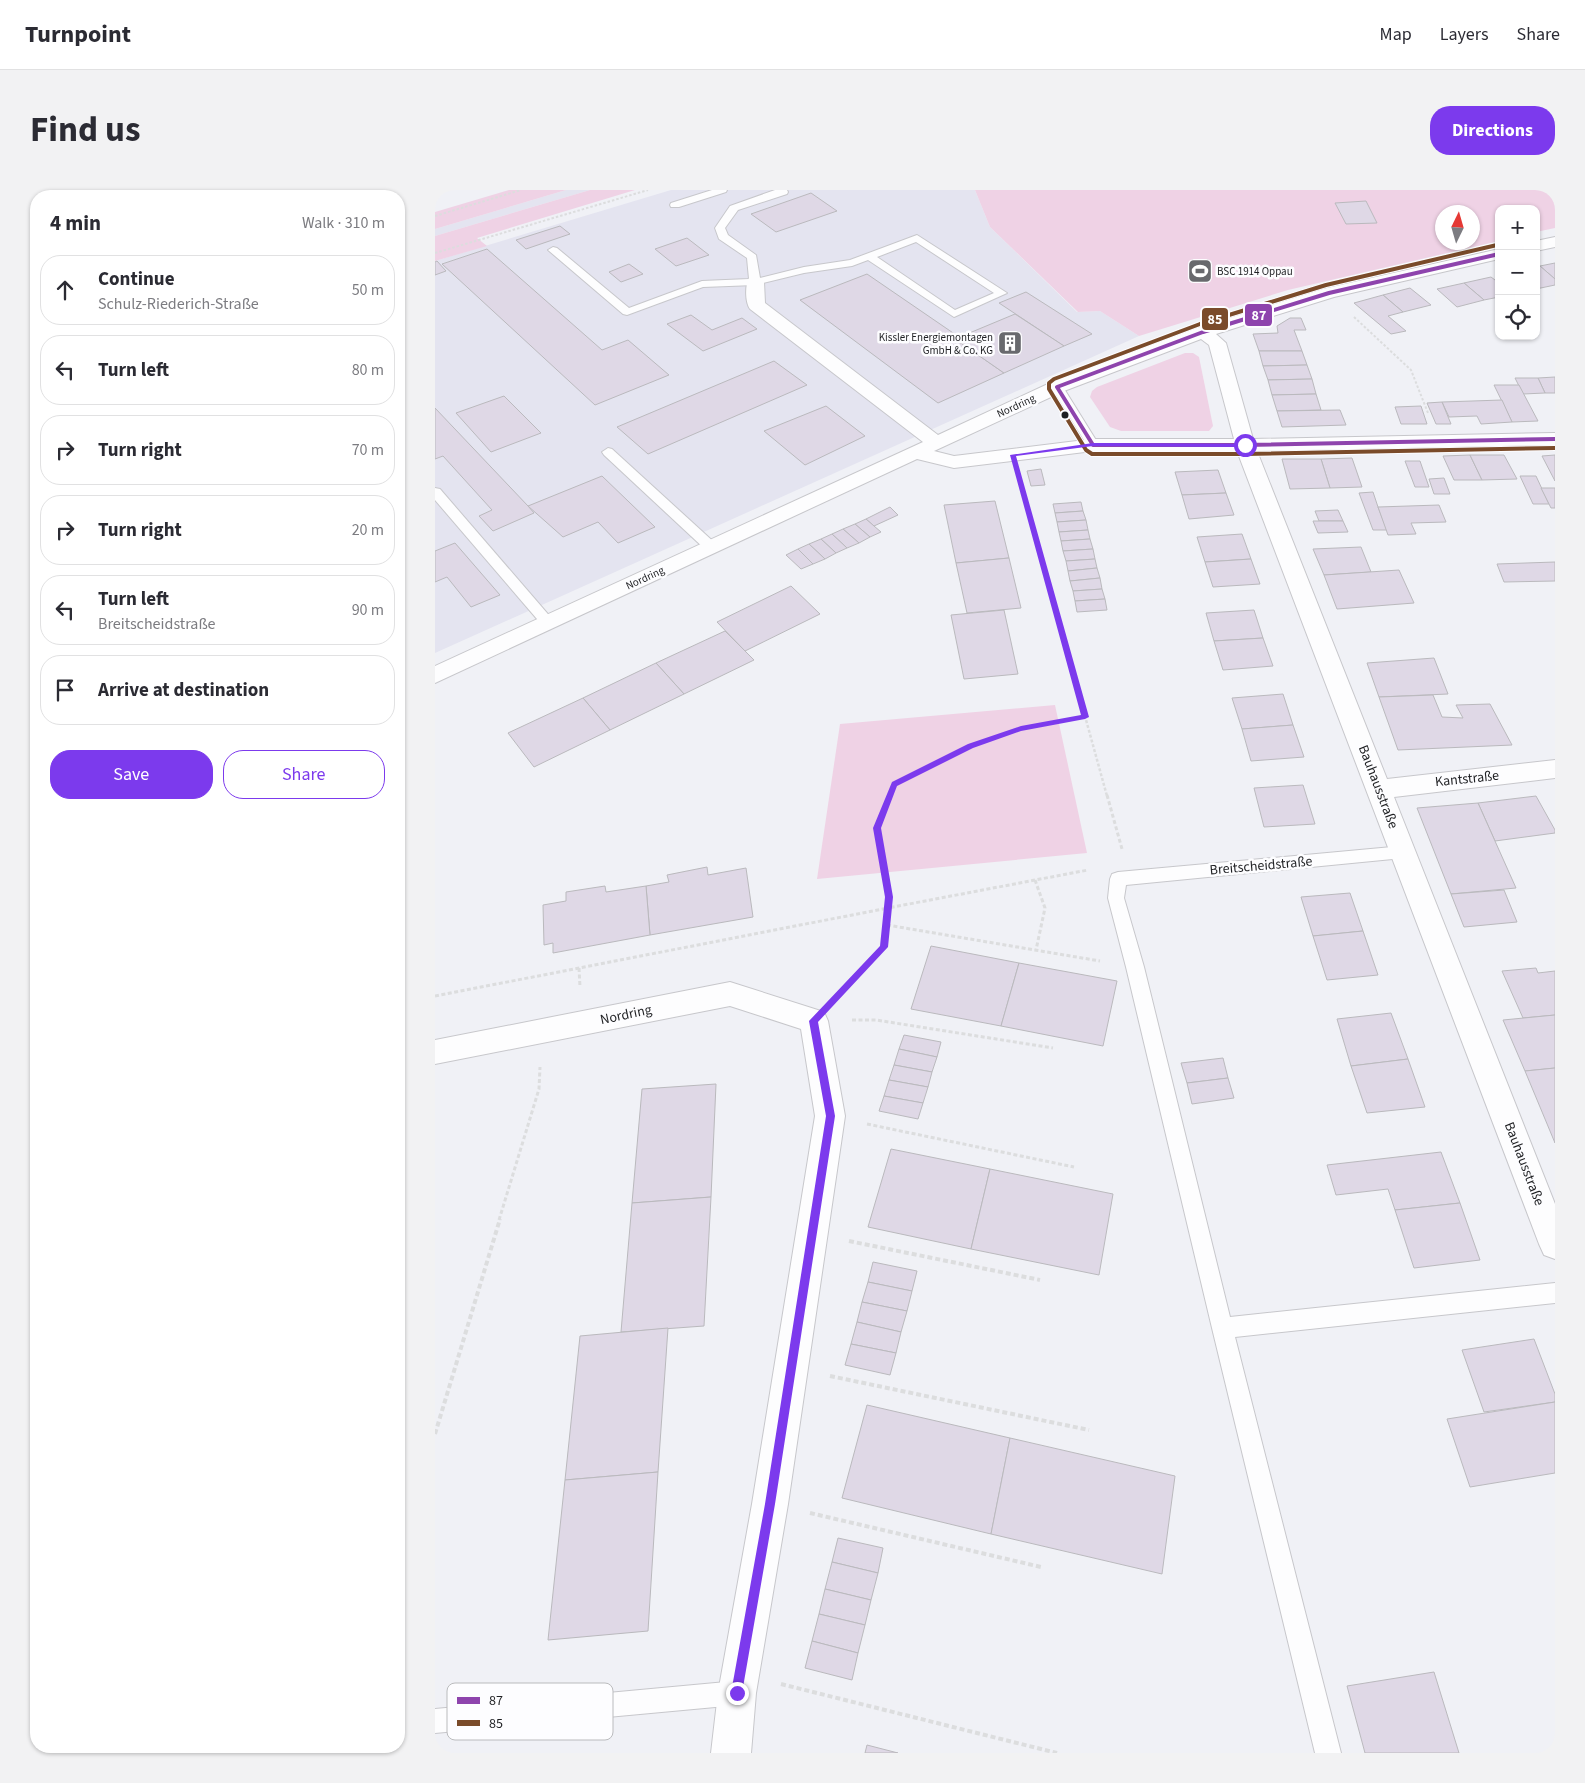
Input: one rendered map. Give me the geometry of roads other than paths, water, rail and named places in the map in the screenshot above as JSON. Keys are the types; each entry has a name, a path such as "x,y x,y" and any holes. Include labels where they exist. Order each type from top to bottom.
{"street":[{"path":"1540,245 1555,242"},
{"name":"Nordring","path":"435,675 1057,387 1203,332 1329,294 1495,255"},
{"path":"755,282 756,304 937,443"},
{"name":"Bauhausstraße","path":"1203,332 1217,343 1245,445 1555,1244"},
{"path":"916,453 954,462 1093,445 1245,445 1555,439"},
{"name":"Kantstraße","path":"1379,789 1555,769"},
{"name":"Nordring","path":"435,1052 730,994 814,1021 830,1116 770,1504 738,1684"},
{"path":"731,1753 738,1684"}],"lane":[{"path":"675,205 722,190"},
{"path":"755,282 752,257 723,237 720,228 734,208 783,192 780,190"},
{"path":"553,250 627,312 702,284 755,282 804,270 852,263 869,256 917,238 1002,294 954,314 869,256"},
{"path":"1057,387 1093,445"},
{"path":"607,452 711,547"},
{"path":"435,492 548,623"},
{"path":"435,516 451,510"},
{"name":"Breitscheidstraße","path":"1222,1328 1135,967 1116,898 1118,879 1403,852"},
{"path":"1328,1753 1222,1328 1555,1293"},
{"path":"613,1699 738,1684"}],"place":[{"name":"BSC 1914 Oppau","path":"1200,271"},
{"name":"Kissler Energiemontagen GmbH & Co. KG","path":"1010,343"}]}
